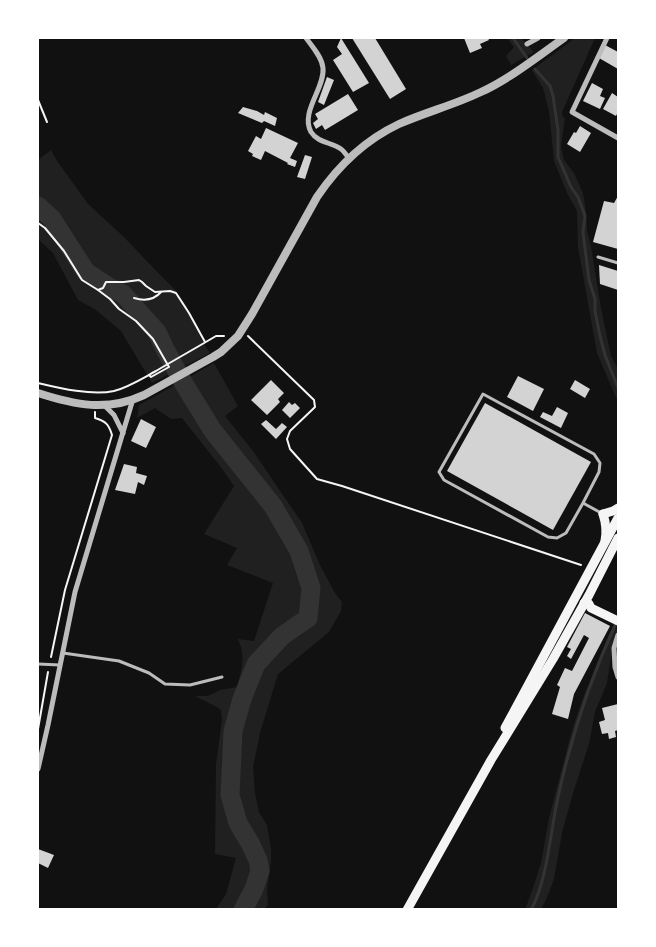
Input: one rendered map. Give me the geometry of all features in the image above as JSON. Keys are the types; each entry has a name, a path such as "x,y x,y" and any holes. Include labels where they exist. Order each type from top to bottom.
{"main road":[{"path":"603,514 618,508"},
{"path":"603,514 617,520"},
{"path":"603,514 606,524 604,546"},
{"path":"491,760 494,749 536,669 617,520"},
{"path":"601,570 605,553 617,530 617,520"},
{"path":"407,910 491,760 586,605 601,570 618,538"},
{"path":"598,556 595,569 582,597 586,605 618,622"},
{"path":"536,669 556,642 575,608 586,605"}],"street":[{"path":"306,38 321,61 323,69 308,120 311,131 317,139 340,149 349,158"},
{"path":"527,44 538,38"},
{"path":"38,393 89,405 119,403 144,395 213,357 238,336 317,197 328,180 349,158 372,140 392,128 469,98 491,87 525,66 564,38"},
{"path":"607,38 572,112 618,138"},
{"path":"38,769 75,592 133,400"},
{"path":"104,405 114,415 123,433"},
{"path":"618,636 614,648 615,667 618,677"}],"lane":[{"path":"598,257 618,263"},
{"path":"483,394 594,454 600,462 599,472 584,503 566,533 557,538 548,537 444,480 439,472 483,394"},
{"path":"584,503 603,514"},
{"path":"63,652 119,661 149,673 165,684 190,685 222,677"},
{"path":"38,664 60,665"}],"path":[{"path":"38,100 47,122"},
{"path":"38,223 45,228 64,251 82,280 98,290 136,321 153,339 169,367 151,377 149,374"},
{"path":"98,290 103,288 106,282 139,280 155,292 170,291 176,293 189,313 204,343"},
{"path":"134,298 142,300 157,296 161,291"},
{"path":"38,383 68,390 114,391 129,385 216,336 247,335 314,400 315,407 290,431 287,439 290,449 317,479 586,567"},
{"path":"38,729 65,590 112,435 105,421 95,418 95,392"}],"shaded area":[{"path":"507,38 521,38 534,52 511,65 506,56 514,47"},
{"path":"575,38 595,38 562,112 562,116 565,118 561,146 564,160 574,173 583,193 587,230 601,308 611,356 618,369 618,402 597,353 578,247 577,211 567,193 554,161 549,111 543,88 532,70"},
{"path":"51,150 88,204 124,237 175,290 186,305 201,339 210,353 152,383 121,331 96,310 78,300 53,253 38,239 38,160"},
{"path":"214,363 238,406 225,416 253,451 302,523 320,565 342,602 341,611 329,632 278,674 260,733 253,767 259,812 267,825 271,849 267,889 268,904 265,909 216,909 226,894 236,858 215,854 216,764 222,720 221,710 195,696 208,696 220,690 237,687 243,658 238,639 254,641 273,583 227,565 237,548 204,534 234,486 182,418 171,419 155,408 137,418 139,405"},
{"path":"613,627 618,630 613,644 607,683 595,712 589,744 562,833 554,879 541,909 525,910 541,863 549,818 573,727"}],"building":[{"path":"341,38 369,83 353,92 333,60 342,54 337,47"},
{"path":"352,38 375,38 406,89 390,99"},
{"path":"464,38 488,38 489,40 480,44 482,48 470,53"},
{"path":"605,45 618,52 618,69 599,58"},
{"path":"327,77 334,80 324,105 318,102"},
{"path":"592,83 603,89 600,96 605,98 600,109 583,101"},
{"path":"612,93 618,97 618,112 616,116 603,109"},
{"path":"348,94 358,110 325,130 322,125 316,129 313,123 318,119 315,114"},
{"path":"243,107 264,115 265,112 277,118 275,126 238,113"},
{"path":"580,126 591,133 580,152 567,144"},
{"path":"266,128 298,143 290,158 297,161 295,167 265,151 261,160 252,156 253,154 248,151 256,136 261,139"},
{"path":"305,155 312,157 305,179 297,177"},
{"path":"618,196 618,249 593,242 604,201 614,203"},
{"path":"599,265 618,271 618,290 600,284"},
{"path":"518,376 544,389 533,411 507,397"},
{"path":"271,380 284,393 278,399 280,402 267,415 251,400"},
{"path":"575,380 590,389 585,398 570,389"},
{"path":"289,402 292,405 295,403 300,408 290,418 282,410"},
{"path":"485,403 591,462 553,530 447,471"},
{"path":"557,407 568,413 561,428 540,417 543,412 552,416"},
{"path":"141,419 156,427 146,448 131,441"},
{"path":"266,420 276,429 282,423 287,427 276,439 261,424"},
{"path":"124,464 137,467 136,473 147,476 144,485 138,482 135,494 115,490"},
{"path":"585,613 610,626 574,694 568,719 552,714 560,687 557,685 565,668 572,671 589,638 584,635 571,659 567,656 571,649 567,647"},
{"path":"618,704 618,730 615,731 616,737 609,739 608,733 602,734 599,722 605,720 602,708"},
{"path":"38,849 54,855 48,868 38,863"}],"waterway":[{"path":"513,38 527,58"},
{"path":"535,69 550,86 558,130 558,157 571,187 578,197 585,216 583,232 589,280 595,299 595,311 605,355 618,388"},
{"path":"38,206 52,219 86,272 123,294 157,332 184,384 213,431 273,506 299,551 311,588 308,618 282,636 256,664 242,699 233,731 230,795 238,823 258,860 260,871 254,889 243,910"},
{"path":"531,910 541,886 568,756 590,687 617,621"}]}
